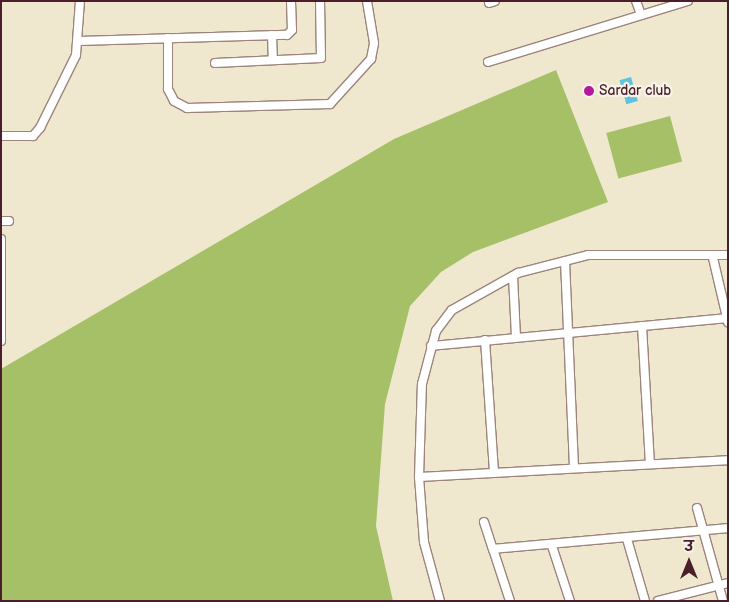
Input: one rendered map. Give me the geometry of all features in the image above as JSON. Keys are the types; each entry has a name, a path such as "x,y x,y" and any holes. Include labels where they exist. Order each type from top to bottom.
{"street":[{"path":"1,136 37,133 79,41 80,1"},
{"path":"79,41 272,35 291,32 291,1"},
{"path":"215,63 323,56 320,1"},
{"path":"168,38 168,88 174,102 187,108 330,104 371,59 374,42 367,1"},
{"path":"636,1 641,15"},
{"path":"488,62 688,1"},
{"path":"272,35 273,60"},
{"path":"1,239 1,341"},
{"path":"440,601 424,542 419,477 422,384 431,346 452,310 513,276 565,261 613,253 713,258 728,255"},
{"path":"431,346 516,337 727,320 713,258"},
{"path":"565,261 574,468"},
{"path":"513,276 516,337"},
{"path":"642,326 650,464"},
{"path":"485,340 494,473"},
{"path":"419,477 728,460"},
{"path":"697,508 723,601"},
{"path":"484,522 510,601"},
{"path":"492,549 552,546 728,528"},
{"path":"628,539 646,601"},
{"path":"552,546 570,601"},
{"path":"658,601 728,583"}],"green space":[{"path":"556,70 608,202 473,252 441,272 410,306 385,404 376,526 393,601 1,601 1,369 394,139"},
{"path":"670,116 682,161 618,178 606,133"}],"water":[{"path":"631,77 638,101 626,104 619,80"}],"place":[{"name":"Sardar club","path":"589,91"}]}
